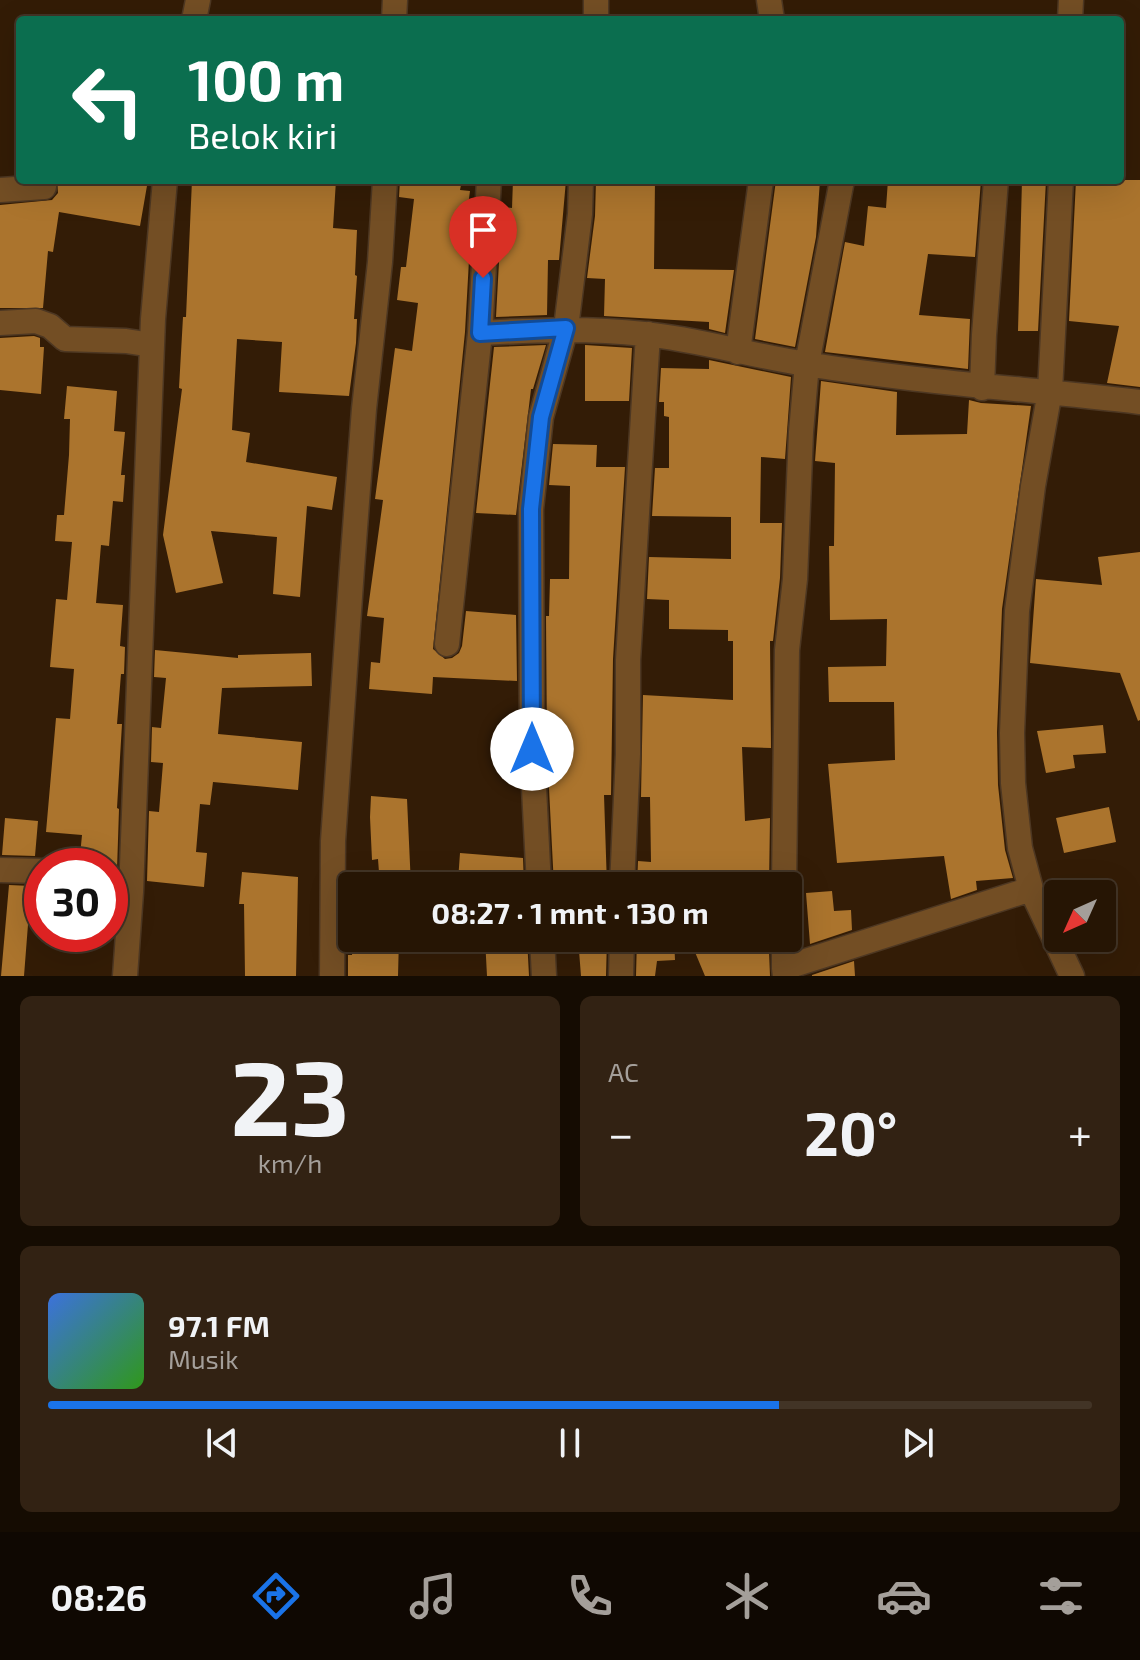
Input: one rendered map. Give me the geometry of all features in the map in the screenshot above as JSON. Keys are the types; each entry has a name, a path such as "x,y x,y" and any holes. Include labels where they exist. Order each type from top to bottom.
{"street":[{"path":"122,848 152,345 165,184"},
{"path":"332,976 335,811 355,525 385,184"},
{"path":"447,644 480,333 489,184"},
{"path":"538,872 532,749 531,509 541,417 566,328 581,184"},
{"path":"738,352 760,184"},
{"path":"784,872 787,650 795,579 807,364 841,184"},
{"path":"982,388 996,184"},
{"path":"1061,184 1050,391 1033,486 1017,611 1012,733 1013,783 1020,848 1031,889 1072,976"},
{"path":"0,190 44,187"},
{"path":"0,323 36,321 50,326 65,339 152,345"},
{"path":"480,333 566,328 648,334 807,364 982,388 1050,391 1140,402"},
{"path":"623,872 628,660 648,334"},
{"path":"0,870 24,871"},
{"path":"784,972 1031,889"},
{"path":"124,952 125,976"},
{"path":"543,952 544,976"},
{"path":"621,976 622,952"}],"building":[{"path":"1124,180 1140,180 1140,387 1107,383 1119,326 1069,321 1076,184 1124,184"},
{"path":"57,184 147,184 140,226 59,212 53,252 48,251 43,308 0,308 0,205 52,200 58,193"},
{"path":"192,184 336,184 333,228 357,230 356,343 349,396 279,392 282,342 237,339 232,430 250,433 246,462 337,477 332,510 307,506 300,597 273,594 277,537 211,531 223,583 176,593 163,535 182,389 179,388 183,317 186,317"},
{"path":"400,184 461,184 460,190 470,191 468,206 472,206 465,332 433,649 445,659 459,653 466,611 516,615 517,681 433,677 432,694 369,689 371,662 380,663 384,618 367,616 383,500 375,499 395,348 412,351 418,303 397,300 401,267 406,267 414,199 399,197"},
{"path":"513,184 566,184 559,260 548,260 547,315 496,317 502,207 512,208"},
{"path":"596,184 655,184 654,269 734,270 725,333 709,329 709,322 604,316 605,279 587,278"},
{"path":"775,184 820,184 816,237 795,347 755,339"},
{"path":"888,184 981,184 975,257 928,254 919,315 970,319 968,369 825,352 845,242 864,246 868,206 886,208"},
{"path":"1022,184 1046,184 1038,331 1018,331"},
{"path":"0,338 40,338 40,347 44,347 41,394 0,390"},
{"path":"546,345 531,389 516,515 476,513 494,347"},
{"path":"585,345 632,348 629,401 585,401"},
{"path":"709,360 791,377 785,459 761,457 760,523 782,523 780,578 773,641 770,641 771,748 742,747 745,821 770,818 769,872 638,872 638,861 651,862 650,797 641,797 643,695 733,700 733,641 728,641 728,630 669,629 669,600 647,599 649,557 731,559 731,517 652,516 655,468 669,468 669,417 664,416 664,402 659,402 661,368 709,369"},
{"path":"821,381 897,392 896,435 967,434 969,400 1031,406 1002,609 997,732 998,785 1005,850 1013,878 976,881 977,890 951,899 944,856 837,863 828,764 895,760 894,702 829,702 828,667 886,666 887,619 830,620 829,546 834,546 835,463 815,461"},
{"path":"67,386 117,391 114,431 125,432 121,475 125,475 123,502 113,501 109,546 101,545 96,603 123,605 120,646 125,647 124,674 121,674 117,724 122,724 118,848 81,848 82,835 46,832 56,718 70,719 74,669 50,667 56,599 67,600 72,542 55,541 57,515 64,515 69,455 70,419 64,419"},
{"path":"553,444 597,445 596,467 625,467 613,659 611,795 604,795 607,872 553,872 547,749 546,616 549,616 550,579 569,579 570,486 549,485"},
{"path":"1140,552 1138,721 1120,673 1030,663 1036,579 1102,585 1098,557"},
{"path":"155,650 238,658 238,655 311,653 312,686 222,688 218,734 302,742 298,790 213,782 210,805 200,804 196,852 207,853 204,887 147,881 149,811 159,812 163,763 151,762 152,727 161,728 166,678 154,677"},
{"path":"1103,725 1106,753 1073,755 1075,768 1046,773 1037,731"},
{"path":"371,796 407,799 410,872 379,872 378,859 372,860"},
{"path":"1109,807 1116,842 1064,853 1056,818"},
{"path":"5,818 38,821 36,848 24,848 24,856 2,855"},
{"path":"460,853 523,858 524,872 459,872"},
{"path":"242,872 298,877 296,976 245,976 244,904 239,904"},
{"path":"9,885 24,886 24,976 1,976"},
{"path":"832,891 834,911 851,910 852,930 810,944 806,893"},
{"path":"352,952 399,952 398,976 348,976 348,955"},
{"path":"486,952 528,952 529,976 487,976"},
{"path":"579,952 607,952 606,976 581,976"},
{"path":"637,952 675,952 675,960 657,961 655,976 636,976"},
{"path":"695,952 769,952 770,976 705,976"},
{"path":"854,961 855,976 812,976 812,975"}],"route":[{"path":"483,278 480,333 566,328 541,417 531,509 532,749"}]}
